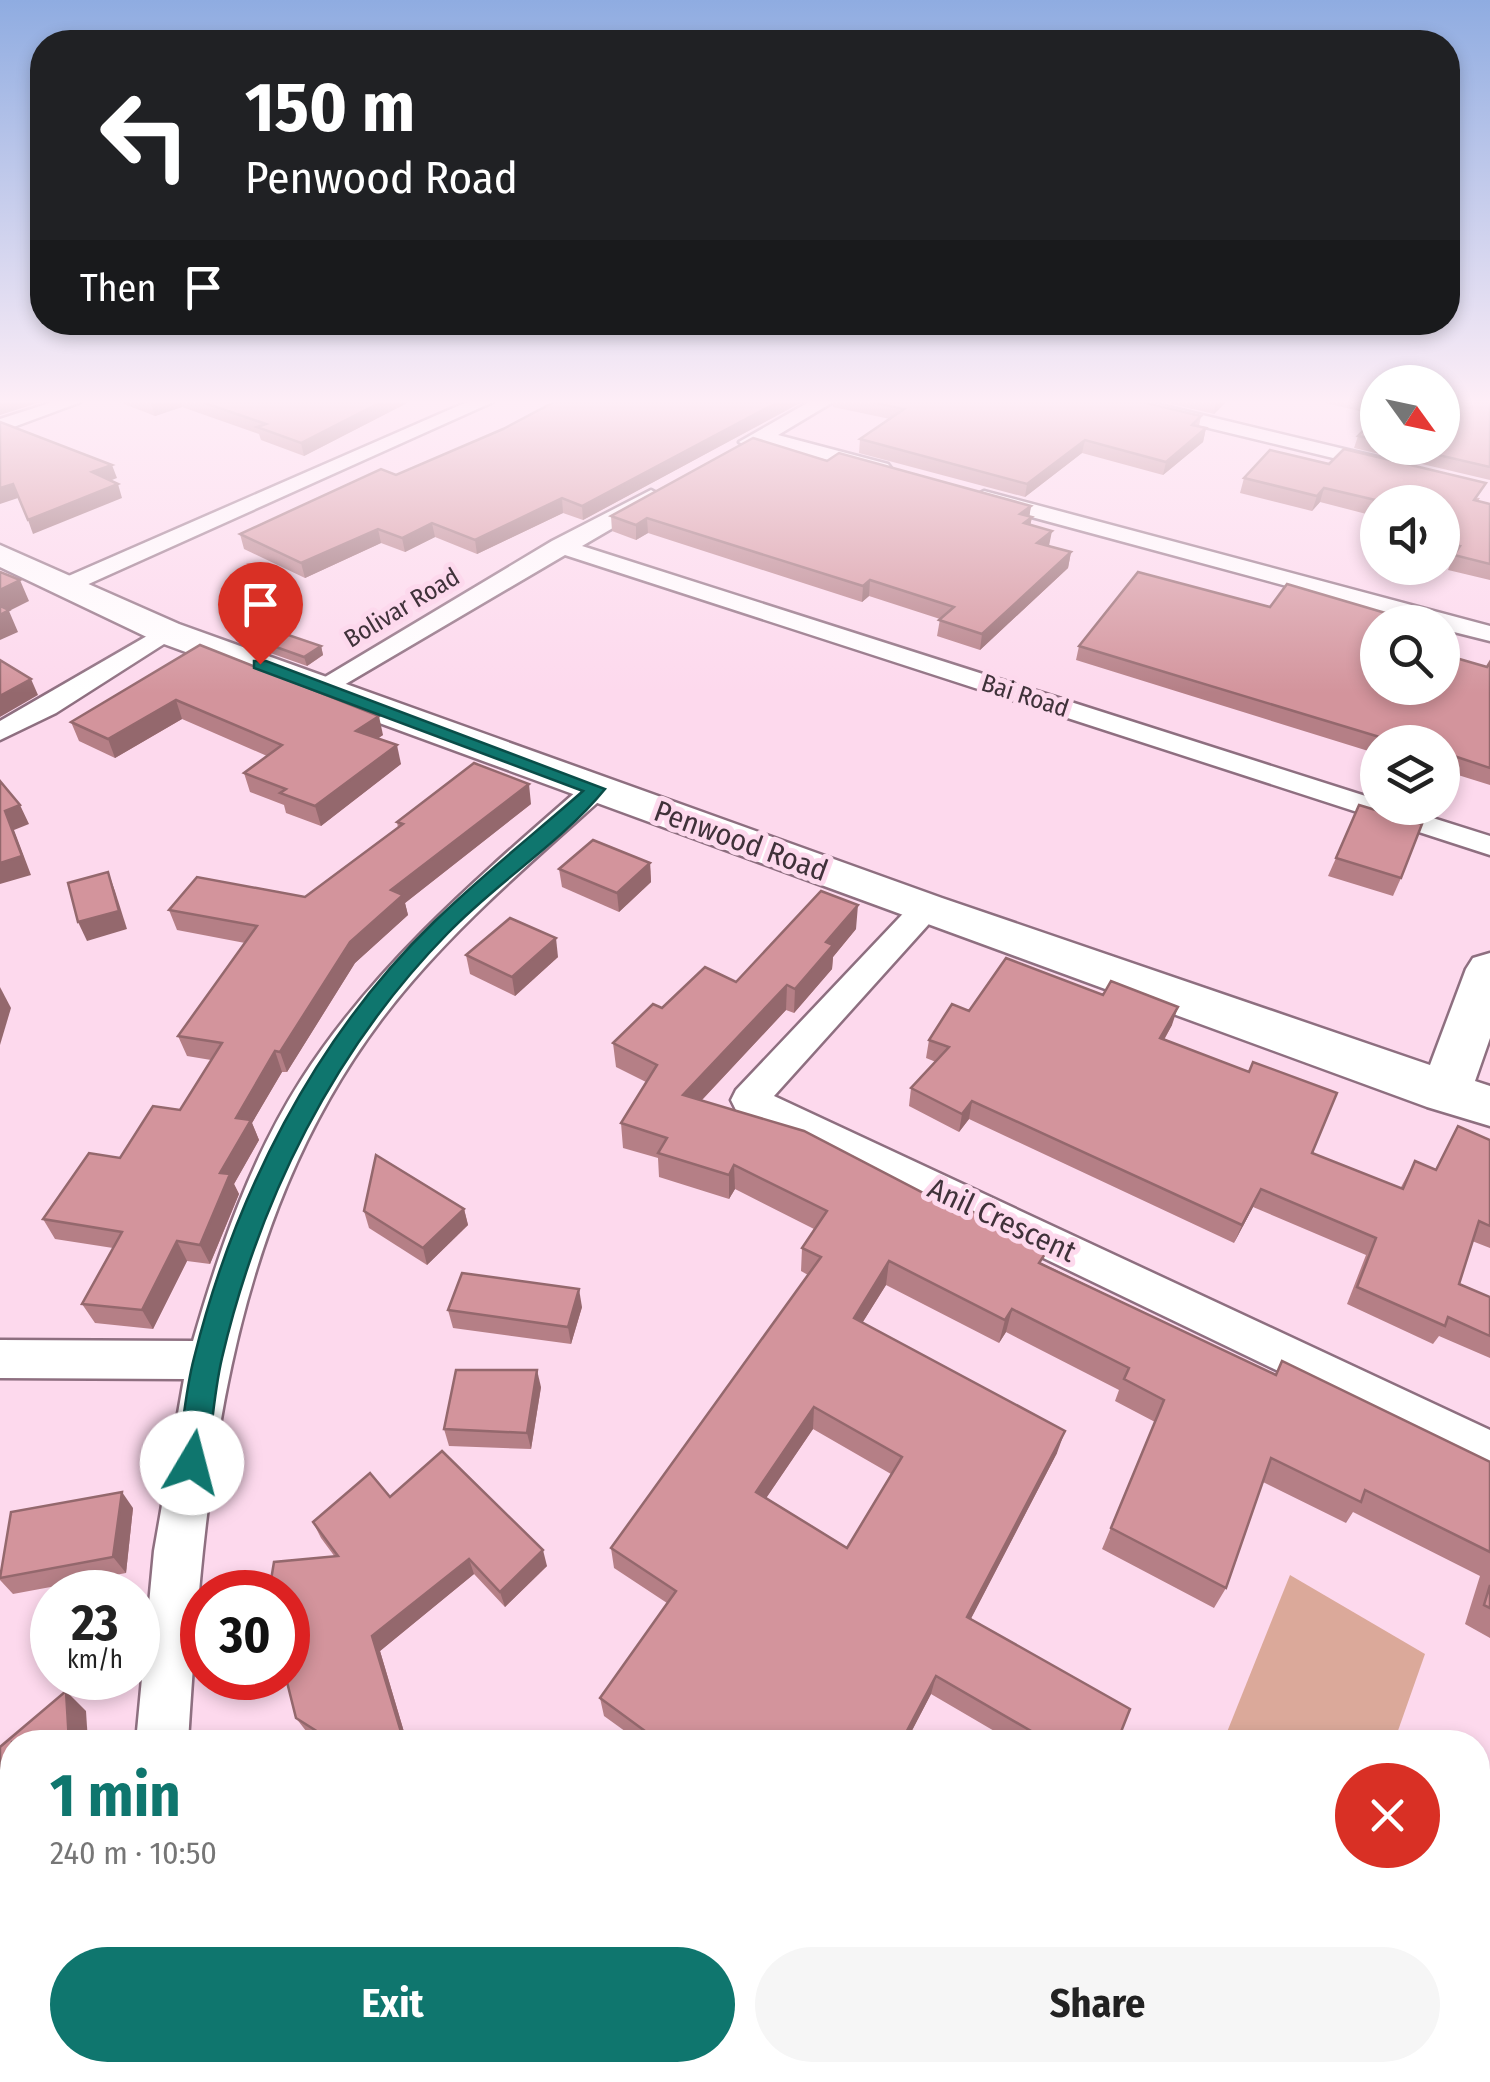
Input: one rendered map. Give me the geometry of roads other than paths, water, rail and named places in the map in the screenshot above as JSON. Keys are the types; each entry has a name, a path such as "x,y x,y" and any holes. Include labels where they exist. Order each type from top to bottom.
{"street":[{"path":"65,586 262,499"},
{"name":"Bolivar Road","path":"323,686 646,499"},
{"path":"993,499 1490,634"},
{"name":"Bai Road","path":"560,546 1490,846"},
{"name":"Penwood Road","path":"0,555 166,632 1468,1100"},
{"path":"0,732 47,708 166,632"},
{"path":"163,1730 172,1601 207,1360 241,1246 293,1125 366,1015 440,928 596,789"},
{"name":"Anil Crescent","path":"926,908 749,1100 1490,1452"},
{"path":"1468,1100 1490,969"},
{"path":"0,1359 207,1360"}]}
